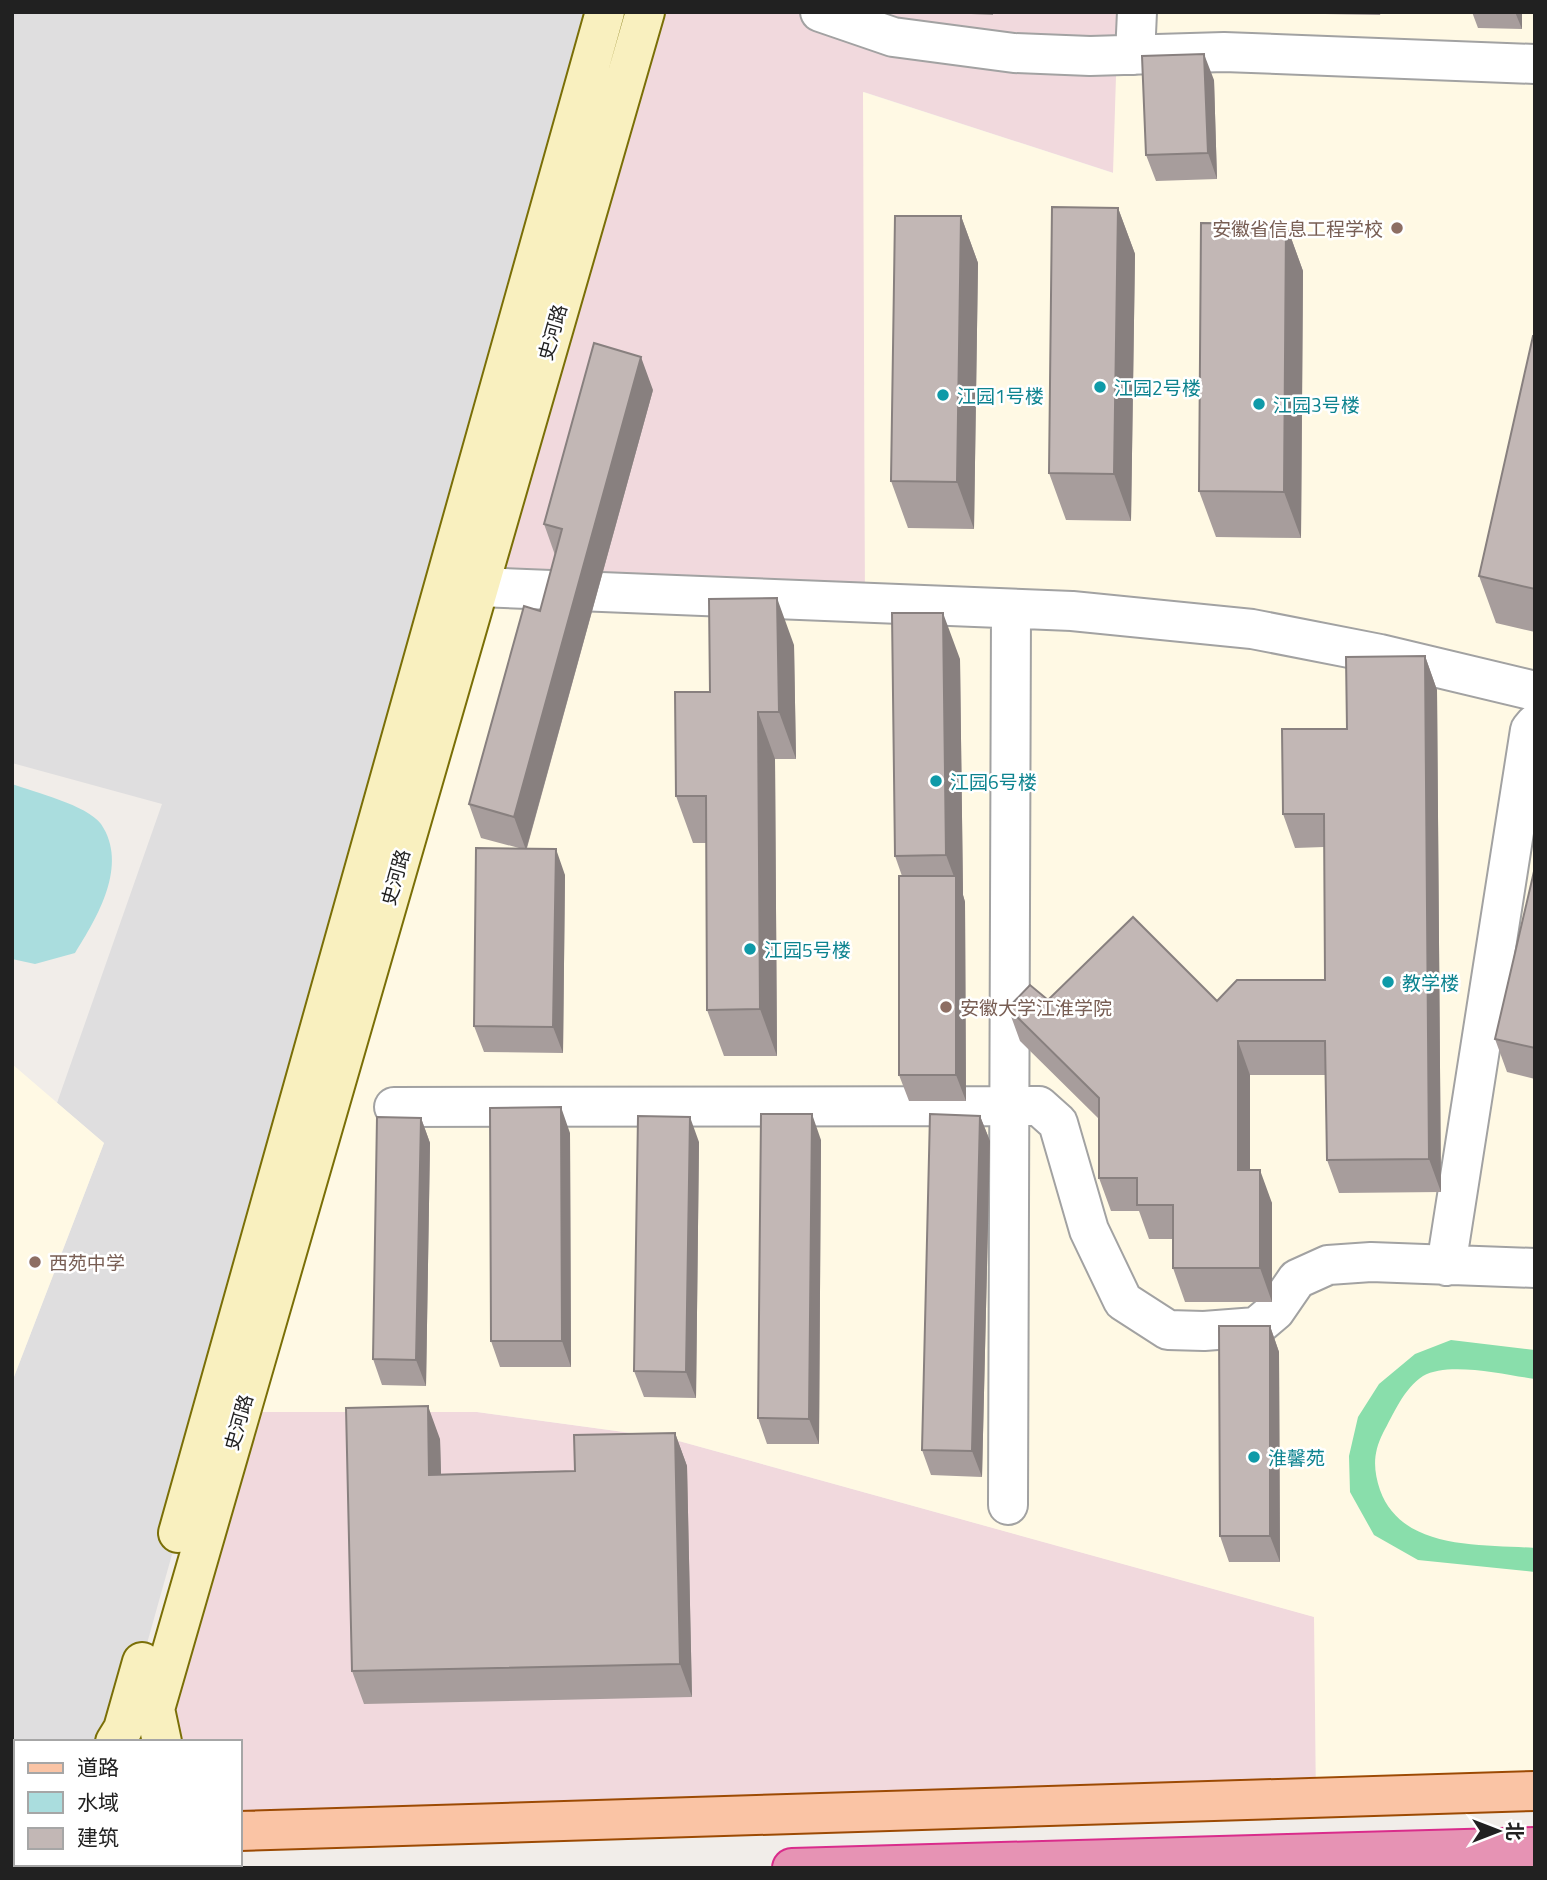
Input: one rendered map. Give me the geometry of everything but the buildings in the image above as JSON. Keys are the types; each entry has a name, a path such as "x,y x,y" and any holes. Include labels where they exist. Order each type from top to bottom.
{"highway":[{"path":"792,1868 1535,1847"}],"main road":[{"name":"史河路","path":"116,1740 123,1729 606,12"},
{"name":"史河路","path":"162,1740 155,1709 645,12"},
{"path":"242,1831 1535,1791"}],"street":[{"path":"820,12 893,37 1014,53 1135,55 1224,52 1535,64"},
{"path":"1135,55 1137,12"},
{"path":"479,587 1011,609 1252,629 1380,654 1535,691"},
{"path":"1008,1505 1011,609"},
{"path":"1446,1266 1530,730 1535,724"},
{"path":"394,1107 1039,1106 1058,1123 1089,1230 1123,1301 1168,1330 1204,1331 1256,1326 1275,1311 1297,1279 1328,1265 1371,1262 1535,1268"}],"shaded area":[{"path":"12,12 605,12 123,1729 116,1740 14,1740 12,1830 12,1382 104,1143 57,1103 162,804 12,763"},
{"path":"645,12 1118,12 1114,173 864,92 865,603 479,587"},
{"name":"安徽大学江淮学院","path":"1118,12 1535,12 1535,1791 1316,1798 1314,1617 668,1438 477,1412 241,1412 479,587 865,602 863,92 1113,173"},
{"name":"西苑中学","path":"12,1064 104,1143 12,1382"},
{"path":"241,1412 477,1412 668,1438 1315,1617 1316,1798 242,1831 242,1740 162,1740"}],"green space":[{"path":"1451,1340 1535,1350 1535,1379 1462,1369 1434,1372 1416,1381 1395,1410 1377,1447 1375,1461 1380,1490 1391,1510 1406,1524 1424,1534 1468,1544 1535,1548 1535,1572 1418,1560 1374,1535 1350,1492 1349,1456 1358,1417 1379,1384 1415,1354"}],"water":[{"path":"12,784 72,805 94,817 109,840 112,857 107,891 75,953 35,964 12,959"}],"place":[{"name":"安徽省信息工程学校","path":"1397,228"},
{"name":"江园2号楼","path":"1100,387"},
{"name":"江园1号楼","path":"943,395"},
{"name":"江园3号楼","path":"1259,404"},
{"name":"江园6号楼","path":"936,781"},
{"name":"江园5号楼","path":"750,949"},
{"name":"教学楼","path":"1388,982"},
{"name":"安徽大学江淮学院","path":"946,1007"},
{"name":"西苑中学","path":"35,1262"},
{"name":"淮馨苑","path":"1254,1457"}]}
